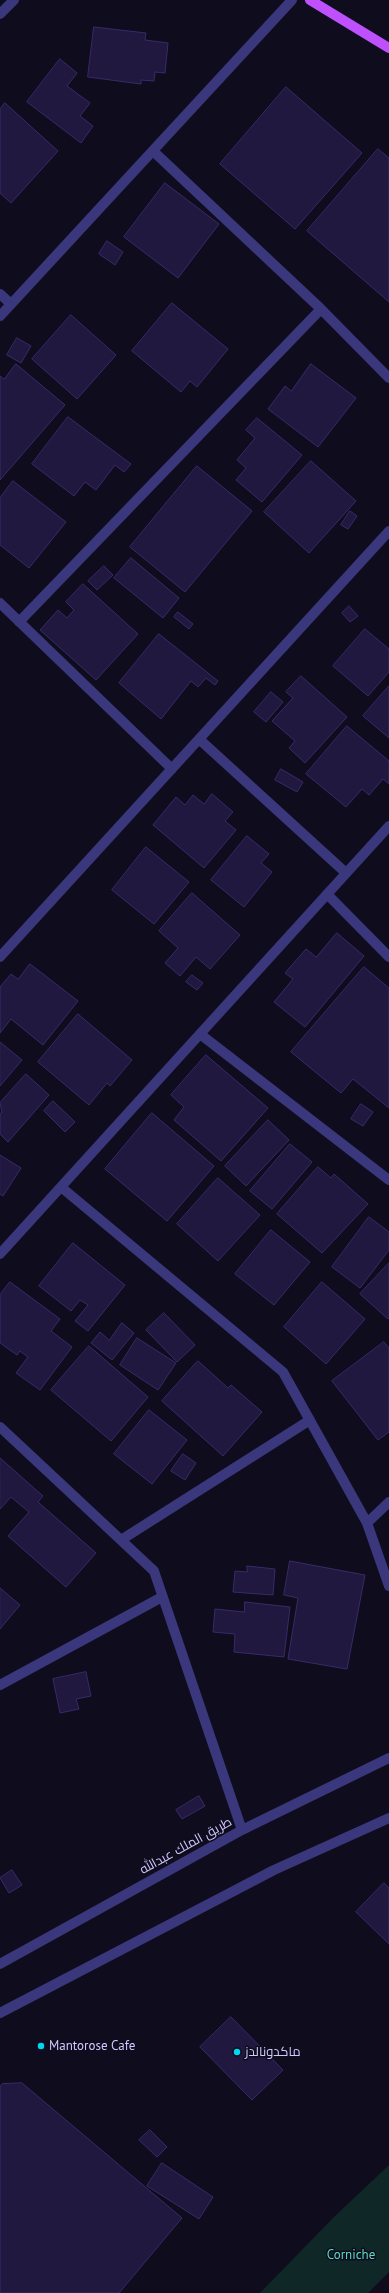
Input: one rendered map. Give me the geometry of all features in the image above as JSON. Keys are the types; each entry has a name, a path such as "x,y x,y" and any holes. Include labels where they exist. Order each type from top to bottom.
{"main road":[{"path":"310,0 389,48"}],"street":[{"path":"0,14 14,0"},
{"path":"0,316 292,0"},
{"path":"153,151 321,309 389,378"},
{"path":"0,294 11,304"},
{"path":"19,622 321,309"},
{"path":"0,957 389,531"},
{"path":"0,603 172,769"},
{"path":"199,739 346,873"},
{"path":"0,1254 389,826"},
{"path":"327,894 389,957"},
{"path":"200,1034 389,1180"},
{"path":"61,1187 283,1372 367,1523 389,1586"},
{"path":"121,1540 310,1420"},
{"path":"0,1427 154,1571 242,1830"},
{"path":"367,1523 389,1502"},
{"path":"0,1686 162,1597"},
{"name":"طريق الملك عبدالله","path":"0,1964 242,1830 389,1758"},
{"path":"0,2013 274,1870 389,1818"}],"green space":[{"name":"Corniche","path":"389,2165 389,2272 368,2293 260,2293 334,2217"}],"building":[{"path":"94,27 146,33 145,40 168,43 165,73 155,72 154,81 141,80 141,84 88,77"},
{"path":"60,59 77,73 67,86 90,103 80,116 93,126 81,143 27,102"},
{"path":"286,87 362,153 295,229 220,164"},
{"path":"5,103 58,151 11,203 0,193 0,109"},
{"path":"378,149 389,158 389,302 307,231"},
{"path":"165,183 219,224 178,278 124,237"},
{"path":"107,241 123,252 115,265 99,254"},
{"path":"172,303 228,349 197,387 190,381 181,392 132,351"},
{"path":"71,315 116,355 77,399 32,359"},
{"path":"17,338 31,346 21,363 7,355"},
{"path":"16,364 65,405 0,480 0,376 4,379"},
{"path":"311,364 356,398 318,447 268,409 285,386 291,391"},
{"path":"68,417 131,464 124,472 115,465 96,490 85,482 74,496 32,464"},
{"path":"257,418 302,455 262,502 236,480 246,468 237,460 255,438 246,430"},
{"path":"311,461 356,501 309,553 264,512"},
{"path":"197,466 252,511 185,592 130,547"},
{"path":"13,481 66,522 29,568 0,545 0,498"},
{"path":"350,511 357,516 348,529 341,525"},
{"path":"131,558 179,598 163,618 114,578"},
{"path":"104,566 113,575 97,590 88,581"},
{"path":"83,584 138,634 96,680 40,630 58,610 67,618 74,610 66,602"},
{"path":"349,606 358,616 350,622 342,613"},
{"path":"178,612 193,624 189,629 174,617"},
{"path":"365,629 389,649 389,672 368,696 333,666"},
{"path":"159,634 218,681 215,685 206,678 198,687 191,681 161,719 119,683"},
{"path":"301,676 347,717 305,763 289,748 295,741 272,721 293,698 286,692"},
{"path":"389,686 389,738 363,716"},
{"path":"271,692 283,702 266,722 254,712"},
{"path":"347,726 389,761 389,784 383,779 369,795 362,789 346,807 306,774"},
{"path":"281,769 303,782 297,792 275,780"},
{"path":"212,794 233,812 225,821 236,830 204,868 153,825 176,797 185,805 193,795 204,804"},
{"path":"247,836 269,854 261,863 272,872 244,907 211,880"},
{"path":"146,847 189,882 154,924 112,890"},
{"path":"192,893 240,935 210,969 196,957 180,976 165,963 178,948 159,931"},
{"path":"337,933 364,956 305,1027 274,1002 293,979 285,973 306,949 316,957"},
{"path":"30,964 78,1001 43,1045 11,1019 0,1033 0,987 11,974 18,979"},
{"path":"364,967 389,988 389,1108 353,1079 341,1093 291,1052"},
{"path":"192,975 203,983 197,990 186,982"},
{"path":"78,1014 132,1060 110,1086 107,1083 89,1105 38,1062"},
{"path":"0,1042 22,1060 0,1086"},
{"path":"206,1055 268,1108 221,1161 174,1120 184,1107 171,1095"},
{"path":"26,1074 49,1095 8,1142 0,1134 0,1114 2,1112 0,1103"},
{"path":"53,1101 75,1122 65,1132 44,1111"},
{"path":"361,1104 373,1112 363,1126 351,1119"},
{"path":"152,1113 214,1166 167,1221 105,1169"},
{"path":"268,1120 289,1140 246,1186 225,1166"},
{"path":"290,1144 312,1162 272,1209 250,1191"},
{"path":"0,1155 21,1168 3,1196 0,1194"},
{"path":"318,1167 331,1178 334,1174 368,1204 322,1253 277,1214"},
{"path":"218,1178 260,1215 218,1261 177,1224"},
{"path":"369,1217 389,1232 389,1250 360,1288 332,1267"},
{"path":"271,1230 310,1262 274,1305 235,1274"},
{"path":"73,1243 125,1285 88,1331 75,1321 88,1305 80,1300 71,1311 39,1286"},
{"path":"389,1263 389,1318 388,1319 360,1294"},
{"path":"10,1282 60,1319 51,1331 72,1347 40,1390 16,1373 28,1357 20,1351 17,1355 0,1343 0,1295"},
{"path":"322,1282 365,1319 326,1364 284,1327"},
{"path":"164,1313 195,1345 177,1362 146,1330"},
{"path":"122,1323 134,1333 112,1360 91,1343 100,1332 109,1340"},
{"path":"137,1338 176,1363 158,1390 120,1365"},
{"path":"384,1342 389,1348 389,1432 378,1440 332,1381"},
{"path":"89,1346 148,1397 111,1441 51,1390"},
{"path":"198,1361 228,1388 231,1385 262,1412 223,1456 162,1401"},
{"path":"149,1410 187,1440 152,1484 114,1454"},
{"path":"183,1454 196,1463 185,1480 171,1471"},
{"path":"0,1458 43,1496 38,1502 96,1553 66,1587 8,1536 29,1512 11,1497 0,1509"},
{"path":"290,1561 365,1575 347,1669 288,1659 298,1598 284,1595"},
{"path":"247,1566 275,1569 273,1595 233,1592 235,1571 247,1572"},
{"path":"0,1588 20,1605 0,1629"},
{"path":"245,1602 290,1607 284,1657 234,1652 235,1634 213,1632 215,1609 244,1612"},
{"path":"86,1672 91,1696 76,1699 79,1709 60,1713 53,1679"},
{"path":"199,1796 205,1806 182,1819 176,1810"},
{"path":"12,1870 22,1885 9,1893 0,1878"},
{"path":"384,1883 389,1888 389,1944 356,1912"},
{"path":"231,2017 283,2070 252,2100 200,2047"},
{"path":"22,2083 182,2218 119,2293 0,2293 0,2087 2,2084"},
{"path":"150,2130 167,2147 157,2157 139,2140"},
{"path":"162,2163 213,2197 199,2219 147,2186"}],"place":[{"name":"Mantorose Cafe","path":"41,2046"},
{"name":"ماكدونالدز","path":"237,2052"}]}
